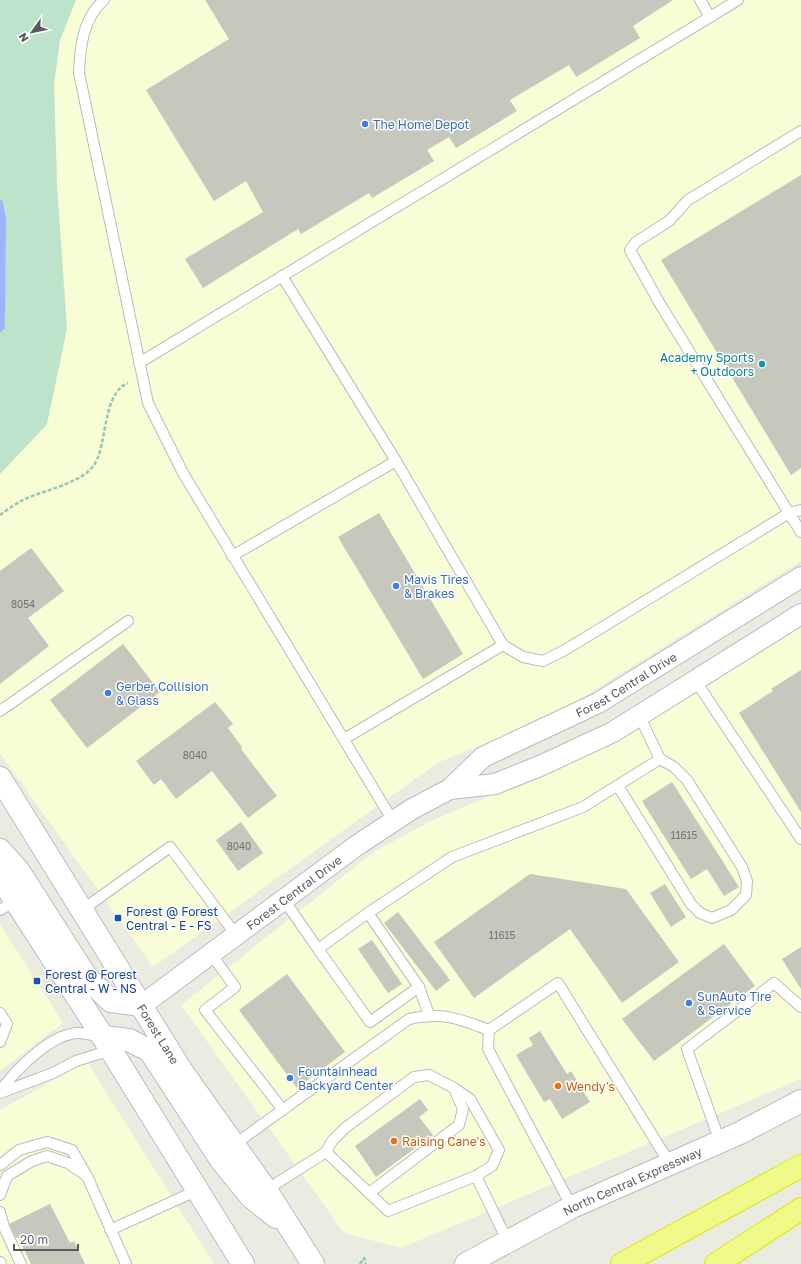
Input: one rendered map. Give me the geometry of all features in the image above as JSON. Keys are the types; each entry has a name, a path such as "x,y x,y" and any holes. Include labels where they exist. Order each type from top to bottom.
{"highway":[{"path":"622,1264 801,1166"},
{"path":"716,1264 801,1209"}],"main road":[{"name":"Forest Lane","path":"0,778 181,1070 235,1144 313,1264"},
{"path":"0,850 18,870 88,978 111,1001 142,1005"},
{"path":"0,877 8,906 107,1044 243,1264"},
{"path":"107,1044 129,1040 150,1051 221,1160 251,1197 293,1233"},
{"name":"North Central Expressway","path":"466,1264 572,1207 720,1142 801,1101"},
{"path":"202,1198 225,1244 230,1264"}],"street":[{"name":"Forest Central Drive","path":"142,1005 356,846 412,809 450,789 482,757 598,703 801,577"},
{"name":"Forest Central Drive","path":"450,789 495,784 540,766 613,732 801,614"}],"lane":[{"path":"104,0 90,17 80,45 79,73 148,403 157,424 183,473 393,821"},
{"path":"700,0 710,17"},
{"path":"139,363 738,0"},
{"path":"801,131 688,200 670,221 636,242 630,250 664,310 801,532"},
{"path":"282,276 396,461 503,644 523,657 543,661 565,650 789,513 801,510"},
{"path":"232,556 396,461"},
{"path":"0,711 128,621"},
{"path":"344,739 503,644"},
{"path":"696,680 801,839"},
{"path":"618,786 700,913 712,918 731,910 746,895 747,881 742,867 687,780 674,767 660,759 639,715"},
{"path":"318,949 368,913 452,857 583,807 660,759"},
{"path":"82,910 170,847 236,935"},
{"path":"284,900 370,1022 419,987"},
{"path":"368,913 419,987 429,1015"},
{"path":"211,954 235,987 205,1010 283,1110"},
{"path":"720,1142 687,1049 774,982 801,1007"},
{"path":"489,1030 558,983 670,1164"},
{"path":"0,1013 7,1024 0,1042"},
{"path":"235,1144 408,1019 429,1015 452,1016 489,1030"},
{"path":"489,1030 488,1049 572,1207"},
{"path":"0,1092 12,1075 37,1053 57,1040 78,1033 107,1044"},
{"path":"0,1092 47,1076 107,1044"},
{"path":"266,1190 326,1152 332,1141 345,1128 414,1077 429,1075 454,1088 470,1099 499,1150 492,1166 476,1176 388,1211 326,1152"},
{"path":"369,1193 459,1125 463,1109 454,1088"},
{"path":"0,1165 19,1150 47,1142 72,1150 86,1176 126,1264"},
{"path":"0,1195 7,1176 32,1161 47,1156 68,1163 86,1176"},
{"path":"476,1176 508,1242"},
{"path":"110,1230 202,1198"},
{"path":"0,1212 4,1227 21,1264"}],"path":[{"path":"0,515 21,500 66,483 87,472 94,465 101,451 110,405 119,389 126,383 143,381"},
{"path":"360,1264 364,1258 366,1264"}],"shaded area":[{"path":"0,0 76,0 60,40 54,84 57,185 67,329 47,424 0,474"},
{"path":"76,0 801,0 801,561 548,719 439,762 153,967 0,753 0,474 47,424 57,185 54,84 60,40"},
{"path":"801,626 801,1079 401,1248 344,1233 181,1005 375,851 431,821 599,750"},
{"path":"0,924 63,1023 0,1071"},
{"path":"87,1062 214,1264 0,1264 0,1110"}],"building":[{"name":"The Home Depot","path":"205,0 673,0 633,26 640,38 576,77 569,65 510,100 517,111 456,148 449,137 427,150 434,161 372,198 369,193 301,234 298,229 203,288 185,259 263,212 246,181 214,201 146,90 229,39"},
{"name":"Academy Sports + Outdoors","path":"801,175 801,468 791,475 661,260"},
{"path":"379,513 463,654 423,679 338,537"},
{"path":"31,548 64,591 28,618 49,646 0,684 0,571"},
{"path":"123,644 160,692 87,748 50,700"},
{"path":"801,670 801,812 739,713 773,691 771,689"},
{"path":"215,702 233,724 228,728 242,747 241,749 277,796 248,818 212,771 176,799 161,779 154,785 136,761"},
{"path":"672,782 739,887 724,896 707,869 691,879 642,801"},
{"path":"241,822 263,853 238,871 216,840"},
{"path":"530,874 626,889 679,962 622,1003 570,929 474,998 434,942"},
{"path":"665,884 686,917 671,927 650,893"},
{"path":"398,912 450,980 436,991 384,923"},
{"path":"372,940 402,984 388,993 358,949"},
{"name":"SunAuto Tire & Service","path":"724,944 755,986 654,1061 622,1019"},
{"path":"801,947 801,989 782,959"},
{"path":"287,974 345,1052 297,1088 239,1010"},
{"name":"Wendy's","path":"540,1031 567,1074 571,1071 590,1102 562,1119 550,1099 544,1102 516,1055 533,1045 529,1038"},
{"name":"Raising Cane's","path":"420,1099 428,1110 419,1117 433,1135 376,1177 355,1146"},
{"path":"50,1204 70,1243 74,1241 85,1264 31,1264 18,1237 16,1238 9,1224"}],"waterway":[{"path":"0,203 3,219 2,326 0,329"}],"place":[{"name":"The Home Depot","path":"365,124"},
{"name":"Academy Sports + Outdoors","path":"762,364"},
{"name":"Mavis Tires & Brakes","path":"396,586"},
{"name":"Gerber Collision & Glass","path":"108,693"},
{"name":"Forest @ Forest Central - E - FS","path":"118,918"},
{"name":"Forest @ Forest Central - W - NS","path":"37,981"},
{"name":"SunAuto Tire & Service","path":"689,1003"},
{"name":"Fountainhead Backyard Center","path":"290,1078"},
{"name":"Wendy's","path":"558,1086"},
{"name":"Raising Cane's","path":"394,1141"}]}
